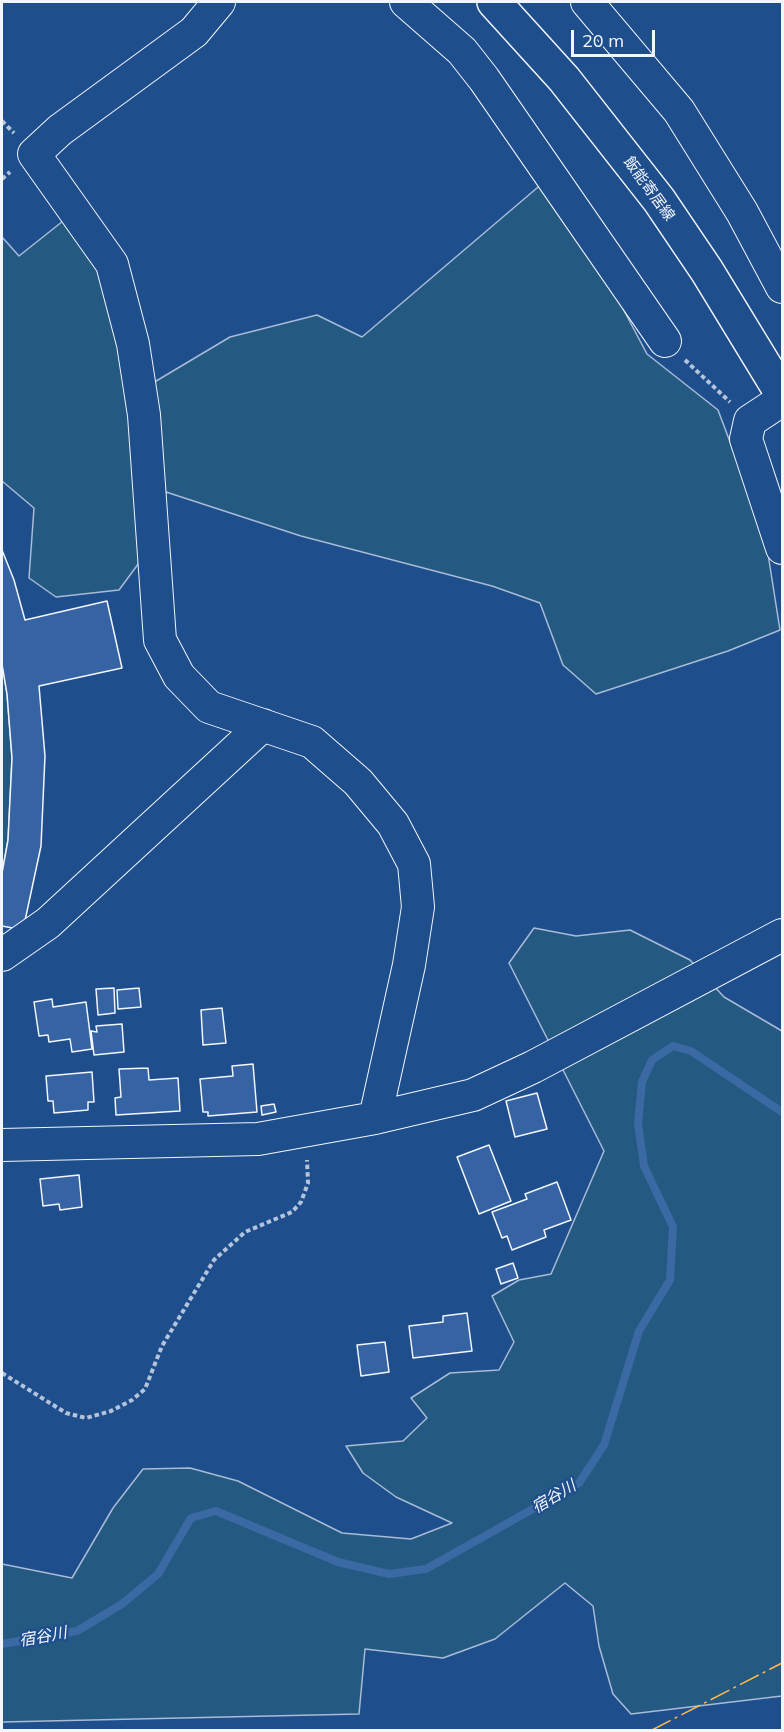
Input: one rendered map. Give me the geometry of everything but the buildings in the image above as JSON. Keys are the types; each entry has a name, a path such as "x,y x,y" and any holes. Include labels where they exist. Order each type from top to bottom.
{"main road":[{"name":"飯能寄居線","path":"494,2 564,79 659,200 713,280 783,394"}],"street":[{"path":"219,2 194,32 60,130 34,154 112,264 133,344 144,415 160,640 179,676 209,707 312,742 358,782 393,824 414,864 418,907 409,965 375,1118"},
{"path":"406,2 462,51 484,79 664,341"},
{"path":"587,2 679,111 742,212 783,287"},
{"path":"783,400 750,421 746,439 783,548"},
{"path":"2,956 48,923 263,725"},
{"path":"2,1145 258,1139 375,1118 473,1095 533,1067 783,936"}],"path":[{"path":"664,341 750,421"},
{"path":"2,1373 66,1413 86,1418 111,1412 132,1400 144,1389 162,1346 214,1260 245,1232 292,1212 301,1202 308,1183 305,1132"}],"shaded area":[{"path":"544,182 612,288 647,354 718,410 765,535 780,630 728,651 596,694 563,665 540,603 492,586 301,536 166,492 150,548 119,590 56,597 29,578 34,508 2,481 2,237 19,256 63,221 99,273 131,396 230,337 317,315 362,337"},
{"path":"2,664 12,758 8,840 2,873"},
{"path":"534,928 576,936 630,930 690,960 724,997 782,1031 782,1696 631,1714 613,1694 599,1646 593,1606 565,1583 495,1639 443,1658 365,1649 359,1714 2,1722 2,1564 72,1578 113,1508 143,1469 190,1468 238,1481 342,1533 411,1539 452,1523 396,1497 363,1473 346,1446 403,1441 427,1418 411,1398 450,1373 499,1370 514,1342 492,1296 519,1280 551,1274 604,1151 509,963"}],"waterway":[{"name":"宿谷川","path":"2,1644 77,1631 122,1604 158,1574 191,1518 216,1511 338,1562 389,1574 426,1569 579,1483 604,1445 639,1331 670,1280 673,1227 644,1166 638,1123 642,1082 652,1060 673,1046 691,1051 782,1112"}],"power":[{"path":"652,1730 782,1663"}]}
